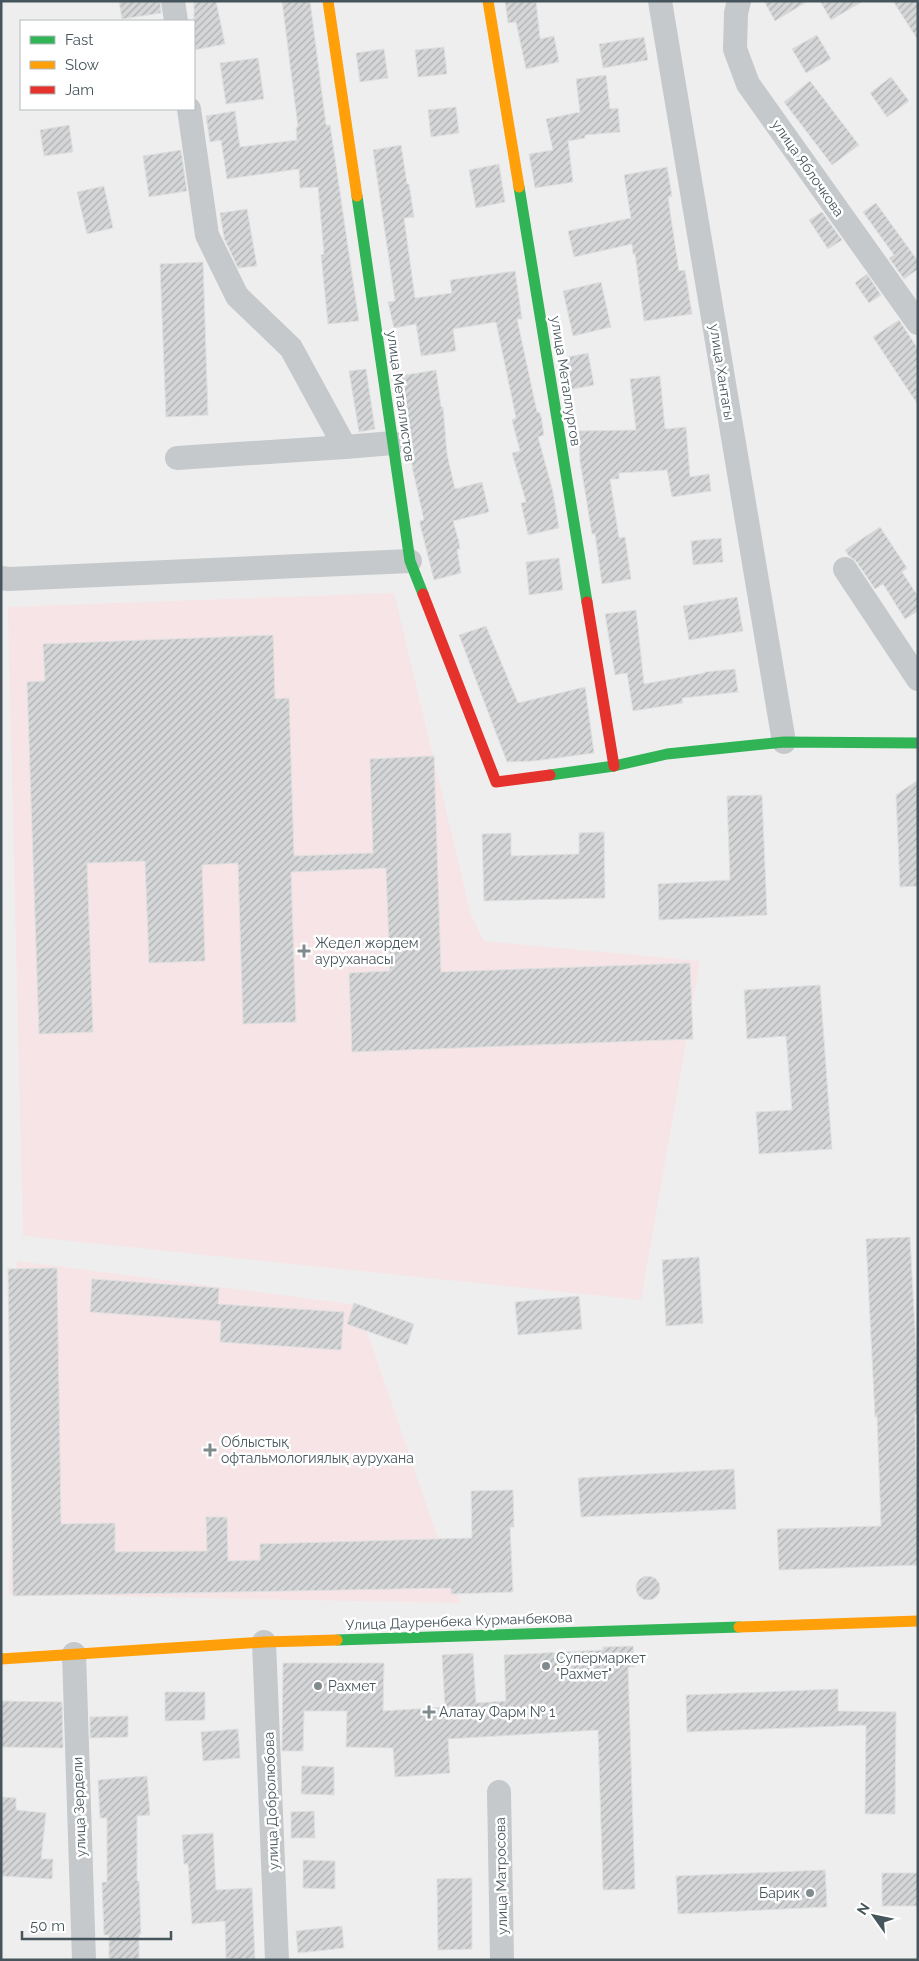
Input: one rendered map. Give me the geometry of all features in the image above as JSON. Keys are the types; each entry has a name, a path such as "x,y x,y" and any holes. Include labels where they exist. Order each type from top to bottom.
{"street":[{"path":"173,1 176,20"},
{"name":"улица Металлистов","path":"328,1 410,561 496,782 614,766"},
{"name":"улица Металлургов","path":"488,1 614,766"},
{"name":"улица Хантагы","path":"660,1 784,742"},
{"name":"улица Яблочкова","path":"739,1 736,13 735,49 748,84 918,322"},
{"path":"189,110 207,235 237,296 291,348 345,447"},
{"path":"177,458 392,443"},
{"path":"1,578 410,561"},
{"path":"845,569 918,679"},
{"path":"614,766 667,754 784,742 918,743"},
{"name":"Улица Дауренбека Курманбекова","path":"1,1659 264,1642 918,1621"},
{"name":"улица Добролюбова","path":"264,1642 277,1960"},
{"name":"улица Зердели","path":"74,1654 84,1960"},
{"name":"улица Матросова","path":"499,1792 502,1960"}],"shaded area":[{"name":"Жедел жәрдем ауруханасы","path":"394,593 471,915 484,941 700,961 641,1300 23,1236 8,607"},
{"name":"Облыстық офтальмологиялық аурухана","path":"17,1261 358,1305 460,1603 9,1594"}],"building":[{"path":"119,1 160,1 161,13 122,19"},
{"path":"194,1 216,1 225,44 195,50"},
{"path":"282,1 310,1 326,125 330,125 359,321 328,324 321,255 324,254 318,187 300,188 299,169 227,179 221,140 210,142 206,116 235,111 240,147 297,140 296,127 298,127"},
{"path":"505,1 536,1 540,39 554,36 559,62 526,69 516,22 508,23"},
{"path":"764,1 808,1 775,21"},
{"path":"820,1 863,1 831,20"},
{"path":"893,1 918,1 918,40"},
{"path":"817,35 831,59 806,73 792,49"},
{"path":"644,37 648,60 603,68 599,44"},
{"path":"444,47 447,74 418,77 415,50"},
{"path":"384,49 388,78 360,82 356,53"},
{"path":"258,58 264,99 226,104 220,63"},
{"path":"606,75 610,109 618,108 620,132 585,135 585,138 568,141 573,182 535,188 529,154 553,150 546,119 580,112 576,79"},
{"path":"891,77 909,101 887,117 870,93"},
{"path":"810,81 859,145 832,165 784,102"},
{"path":"456,107 459,133 431,137 428,110"},
{"path":"69,125 73,152 44,156 40,130"},
{"path":"401,145 414,217 404,218 415,298 452,293 450,280 515,271 522,319 517,319 537,412 541,416 544,435 538,437 553,492 559,528 528,535 521,503 526,502 512,453 520,451 512,420 516,418 496,322 453,329 456,351 421,356 416,324 394,328 388,302 395,301 373,150"},
{"path":"181,150 187,191 149,197 143,156"},
{"path":"499,164 505,202 476,208 469,170"},
{"path":"667,167 672,196 668,197 679,271 685,270 692,314 644,321 632,244 574,257 568,231 631,218 624,175"},
{"path":"104,186 113,228 87,234 77,192"},
{"path":"876,203 918,261 918,269 904,279 889,258 894,255 863,212"},
{"path":"247,209 257,266 238,268 224,238 220,213"},
{"path":"822,212 842,240 828,249 809,220"},
{"path":"203,262 208,415 166,417 160,264"},
{"path":"867,274 881,295 869,303 855,283"},
{"path":"601,282 611,327 573,336 563,291"},
{"path":"899,320 918,349 918,405 873,337"},
{"path":"588,353 594,385 568,390 563,358"},
{"path":"366,369 375,429 359,432 349,371"},
{"path":"436,370 441,407 443,407 447,454 455,489 482,482 489,512 453,521 459,542 460,549 457,549 461,573 434,580 420,524 420,521 424,520 413,471 399,376"},
{"path":"660,376 665,429 686,427 690,477 709,474 711,491 672,497 667,470 619,473 619,479 610,479 619,538 625,537 631,579 602,584 595,534 592,534 580,461 579,431 636,430 630,379"},
{"path":"880,527 907,568 902,572 918,596 918,611 905,619 883,584 875,589 856,561 845,550"},
{"path":"721,538 723,562 693,565 691,541"},
{"path":"559,558 563,590 529,595 526,562"},
{"path":"737,597 743,631 689,640 683,606"},
{"path":"636,610 644,684 705,672 735,669 738,692 682,698 683,703 633,711 627,673 615,675 605,614"},
{"path":"486,626 518,703 585,687 594,753 534,761 507,762 459,635"},
{"path":"273,635 275,699 289,698 294,856 373,853 370,759 434,756 441,972 690,963 693,1039 352,1052 349,973 390,971 386,868 291,872 296,1022 243,1024 238,863 202,865 205,961 149,963 145,861 87,863 93,1032 39,1034 27,682 45,681 43,644"},
{"path":"918,780 918,886 900,887 896,795"},
{"path":"762,795 767,915 659,920 658,884 730,880 727,796"},
{"path":"604,832 605,898 484,901 482,834 511,833 511,856 579,854 579,833"},
{"path":"820,985 832,1149 759,1154 756,1112 792,1110 786,1036 747,1039 744,990"},
{"path":"910,1237 918,1385 918,1414 915,1414 918,1565 779,1570 777,1529 881,1526 877,1416 875,1417 866,1239"},
{"path":"699,1257 703,1323 666,1326 662,1260"},
{"path":"57,1268 61,1524 115,1523 115,1552 207,1551 206,1517 227,1517 228,1561 260,1560 260,1544 472,1538 471,1491 513,1490 514,1527 510,1527 513,1592 451,1594 451,1588 13,1596 8,1269"},
{"path":"92,1279 219,1288 218,1304 344,1312 341,1350 220,1342 221,1321 90,1312"},
{"path":"579,1296 582,1329 518,1335 515,1302"},
{"path":"354,1303 414,1324 407,1345 347,1324"},
{"path":"734,1469 736,1509 581,1517 578,1478"},
{"path":"648,1576 657,1579 660,1588 657,1597 648,1600 639,1597 636,1588 639,1579"},
{"path":"633,1646 635,1667 628,1667 635,1889 603,1890 598,1730 448,1739 450,1773 395,1777 393,1748 346,1747 347,1711 304,1711 303,1751 282,1751 283,1663 384,1663 383,1711 445,1707 442,1655 473,1653 476,1703 506,1701 504,1655 603,1650 603,1647"},
{"path":"838,1689 838,1711 896,1712 895,1814 865,1814 866,1725 687,1732 686,1695"},
{"path":"165,1692 205,1692 205,1720 165,1721"},
{"path":"1,1701 62,1702 63,1748 1,1747"},
{"path":"128,1716 128,1737 90,1738 90,1717"},
{"path":"238,1729 240,1758 203,1761 201,1732"},
{"path":"302,1766 334,1767 334,1795 301,1794"},
{"path":"147,1776 150,1815 137,1816 137,1881 139,1881 141,1934 139,1934 139,1960 109,1960 109,1935 104,1935 102,1882 107,1882 107,1818 100,1818 98,1780"},
{"path":"1,1797 16,1798 16,1810 46,1813 41,1859 53,1859 52,1879 1,1876"},
{"path":"314,1811 315,1838 291,1838 291,1812"},
{"path":"213,1833 216,1890 252,1888 255,1960 226,1960 225,1921 192,1924 188,1864 184,1864 182,1835"},
{"path":"303,1860 335,1861 335,1889 303,1888"},
{"path":"825,1870 827,1907 678,1914 676,1876"},
{"path":"882,1873 918,1873 918,1906 882,1906"},
{"path":"472,1878 472,1949 438,1950 437,1879"},
{"path":"342,1926 344,1948 298,1953 296,1931"}],"traffic: fast":[{"path":"519,187 587,602"},
{"path":"357,196 410,561 423,594"},
{"path":"550,775 614,766 667,754 784,742 918,743"},
{"path":"337,1640 739,1627"}],"traffic: slow":[{"path":"328,1 357,196"},
{"path":"488,1 519,187"},
{"path":"739,1627 918,1621"},
{"path":"1,1659 264,1642 337,1640"}],"traffic: jam":[{"path":"423,594 496,782 550,775"},
{"path":"587,602 614,766"}],"place":[{"name":"Жедел жәрдем ауруханасы","path":"304,951"},
{"name":"Облыстық офтальмологиялық аурухана","path":"210,1450"},
{"name":"Супермаркет \"Рахмет\"","path":"546,1666"},
{"name":"Рахмет","path":"318,1686"},
{"name":"Алатау Фарм № 1","path":"429,1712"},
{"name":"Барик","path":"810,1893"}]}
